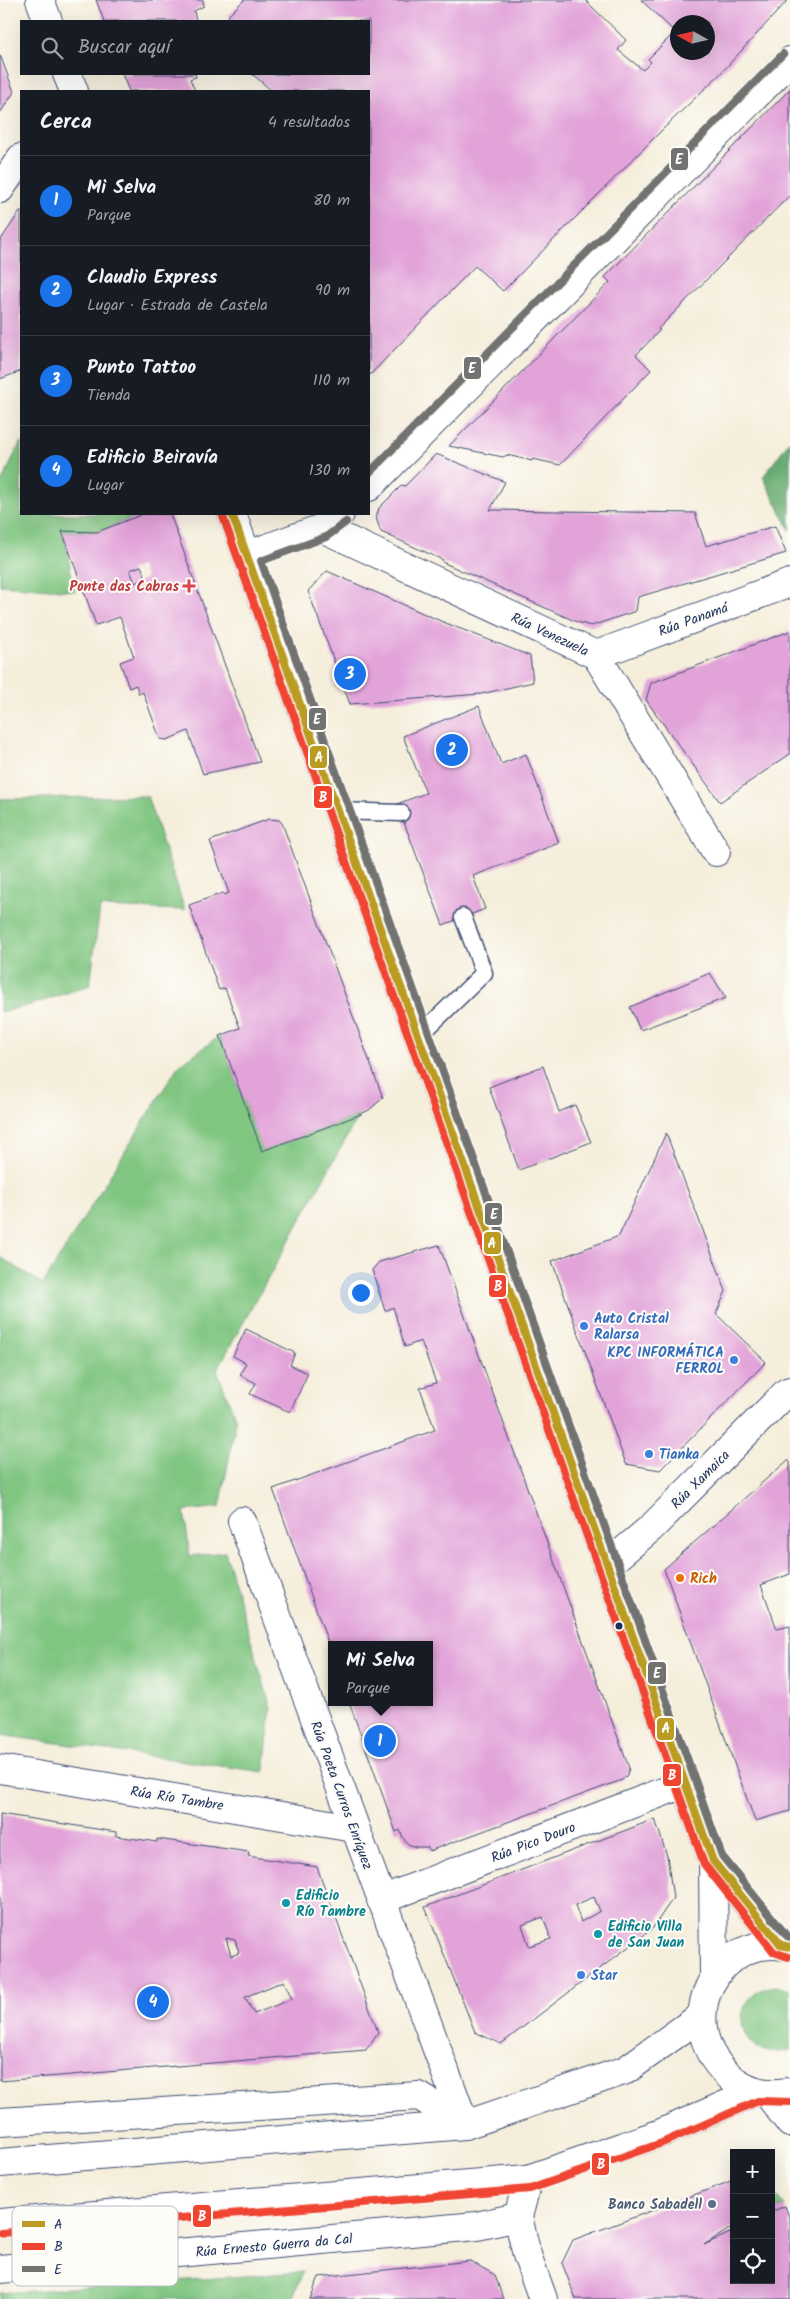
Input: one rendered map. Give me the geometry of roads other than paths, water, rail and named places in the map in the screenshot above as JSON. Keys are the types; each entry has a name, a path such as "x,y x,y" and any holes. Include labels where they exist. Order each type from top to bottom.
{"main road":[{"path":"40,0 48,20"},
{"path":"370,486 790,61"},
{"path":"0,189 20,159"},
{"path":"232,515 713,1861 786,1946"},
{"path":"248,555 331,521"},
{"name":"Rúa Venezuela","path":"331,521 596,655 716,852"},
{"name":"Rúa Panamá","path":"596,655 790,583"},
{"name":"Rúa Xamaica","path":"607,1565 651,1528 786,1392 790,1391"},
{"name":"Rúa Poeta Curros Enríquez","path":"242,1521 354,1828 466,2125"},
{"name":"Rúa Río Tambre","path":"0,1770 354,1828"},
{"name":"Rúa Pico Douro","path":"381,1900 684,1784"},
{"path":"713,1861 714,1978"},
{"path":"786,1946 762,1946 743,1952 726,1963 714,1978 705,1996 701,2016 704,2041 716,2064 734,2081 772,2092 790,2123"},
{"path":"0,2162 466,2125 626,2070 701,2016"},
{"path":"178,2209 528,2179 659,2134 772,2092"},
{"path":"0,2122 419,2096 466,2125"},
{"path":"528,2179 518,2216 528,2255 543,2299"},
{"name":"Rúa Ernesto Guerra da Cal","path":"178,2253 477,2226 518,2216"}],"lane":[{"path":"338,811 400,813"},
{"path":"418,1037 484,973 463,917"}],"place":[{"name":"Ponte das Cabras","path":"189,586"},
{"name":"Punto Tattoo","path":"350,674"},
{"name":"Claudio Express","path":"452,750"},
{"name":"Auto Cristal Ralarsa","path":"584,1326"},
{"name":"KPC INFORMÁTICA FERROL","path":"734,1360"},
{"name":"Tianka","path":"649,1454"},
{"name":"Rich","path":"680,1578"},
{"name":"Mi Selva","path":"380,1741"},
{"name":"Edificio Río Tambre","path":"286,1903"},
{"name":"Edificio Villa de San Juan","path":"598,1934"},
{"name":"Star","path":"581,1975"},
{"name":"Edificio Beiravía","path":"153,2002"},
{"name":"Banco Sabadell","path":"712,2204"}]}
